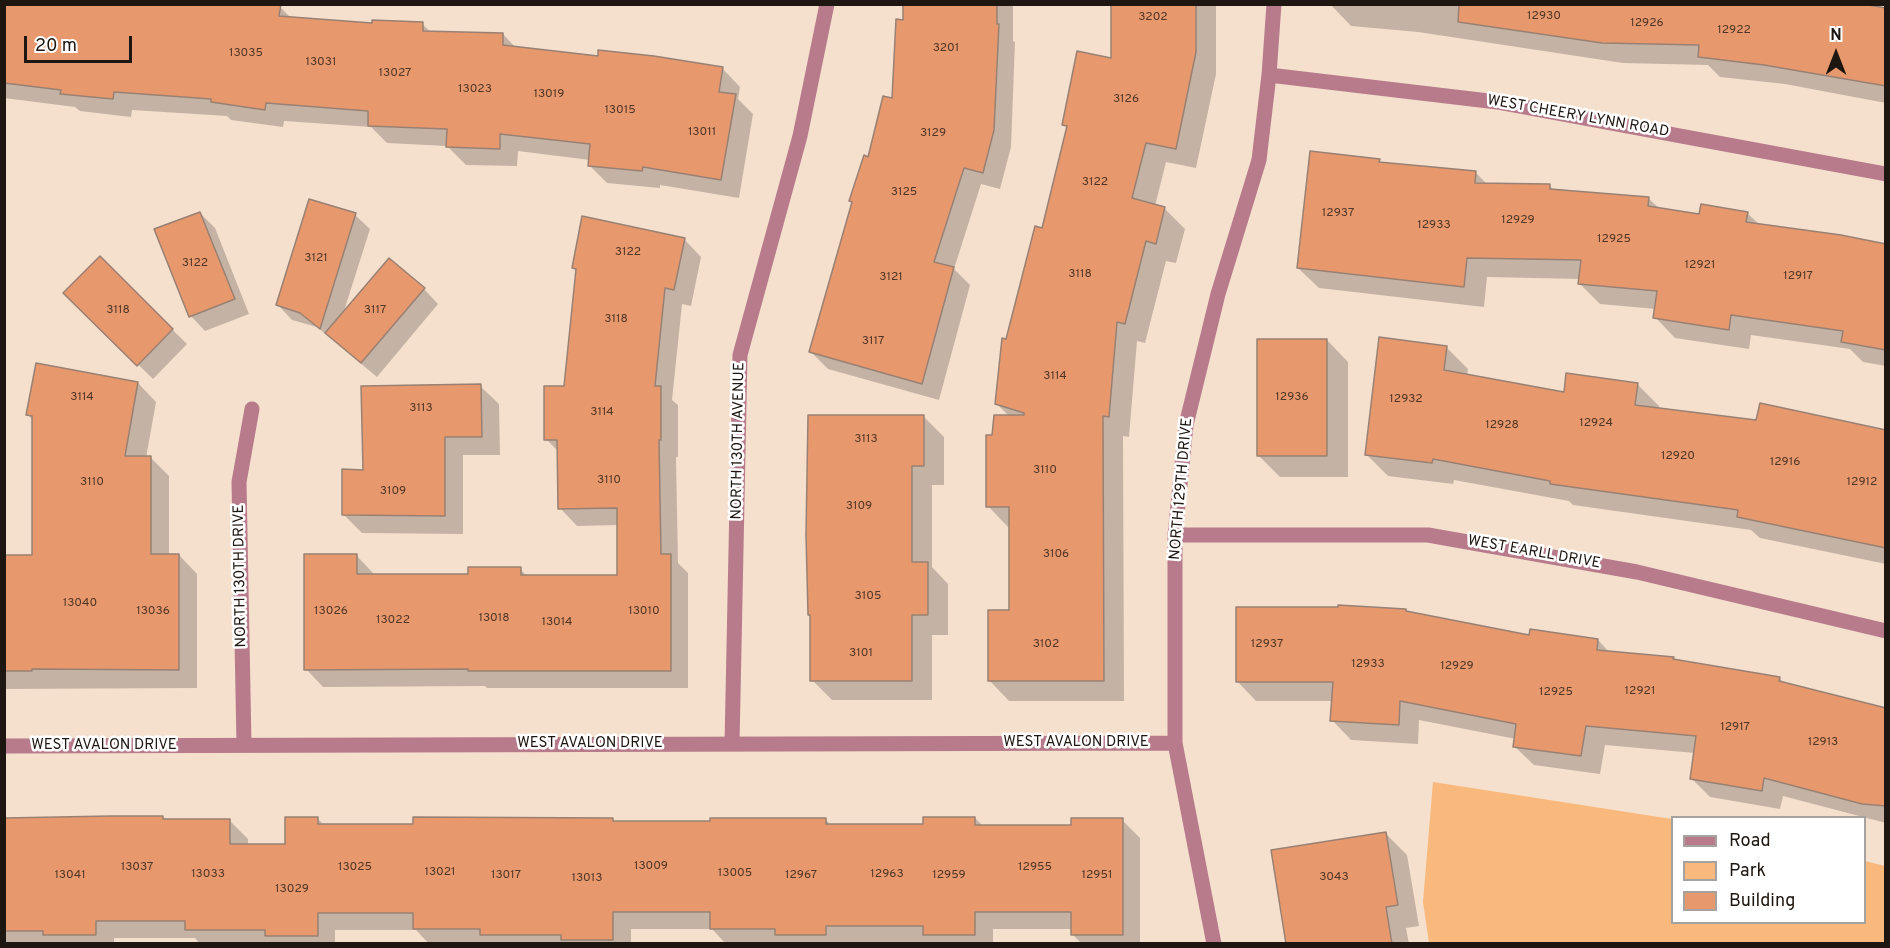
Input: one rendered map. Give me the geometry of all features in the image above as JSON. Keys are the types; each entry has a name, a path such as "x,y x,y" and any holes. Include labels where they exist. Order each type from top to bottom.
{"street":[{"name":"NORTH 129TH DRIVE","path":"1214,944 1175,743 1175,535 1186,425 1218,294 1259,160 1269,75 1274,4"},
{"name":"NORTH 130TH AVENUE","path":"732,744 740,355 800,136 824,5"},
{"name":"WEST CHEERY LYNN ROAD","path":"1269,75 1497,102 1886,174"},
{"name":"NORTH 130TH DRIVE","path":"244,745 239,482 252,409"},
{"name":"WEST EARLL DRIVE","path":"1175,535 1428,535 1637,572 1886,631"},
{"name":"WEST AVALON DRIVE","path":"4,746 1175,743"}],"green space":[{"path":"1433,782 1671,819 1671,924 1866,924 1866,861 1885,866 1885,943 1429,943 1423,902"}],"building":[{"path":"4,4 281,4 279,16 372,23 372,20 423,22 423,31 503,33 503,45 598,56 598,50 723,67 719,92 736,94 721,180 643,167 642,171 588,166 590,144 500,134 500,149 446,147 447,129 368,126 368,111 266,103 265,110 211,102 211,99 114,92 113,99 60,94 61,90 4,83"},
{"path":"903,4 997,4 997,24 999,24 994,130 983,173 964,168 934,262 954,267 922,384 809,352 852,202 849,201 864,155 868,157 883,96 892,98 896,19 903,20"},
{"path":"1111,4 1196,4 1196,52 1176,149 1146,143 1132,198 1165,207 1156,244 1146,241 1125,324 1117,322 1109,417 1103,416 1104,681 988,681 988,610 1009,610 1009,507 986,507 986,435 992,435 994,415 1024,415 1024,413 995,404 1002,338 1006,339 1035,226 1042,228 1067,126 1062,125 1077,51 1111,58"},
{"path":"1459,4 1863,4 1886,8 1886,86 1764,65 1698,57 1699,45 1602,43 1458,22"},
{"path":"1310,151 1380,159 1379,162 1476,171 1475,183 1550,184 1550,189 1649,197 1648,206 1699,214 1701,204 1748,212 1746,222 1841,235 1886,244 1886,350 1841,342 1843,331 1731,315 1729,330 1653,318 1657,291 1578,284 1581,260 1467,258 1464,287 1297,268"},
{"path":"309,199 356,213 320,329 300,313 276,305"},
{"path":"200,212 235,299 189,317 154,229"},
{"path":"582,216 685,238 674,290 665,288 655,386 661,386 661,440 659,440 661,554 671,554 671,671 304,670 304,554 357,554 357,574 468,574 468,567 521,567 521,575 617,575 617,508 558,509 557,440 544,440 544,386 564,386 576,269 572,268"},
{"path":"100,256 173,329 137,366 63,293"},
{"path":"389,258 425,288 361,363 325,333"},
{"path":"1379,337 1447,346 1444,370 1564,392 1566,373 1638,383 1635,405 1756,420 1760,403 1886,430 1886,548 1737,517 1738,510 1550,484 1550,481 1433,459 1432,463 1365,455"},
{"path":"1257,339 1327,339 1327,456 1257,456"},
{"path":"36,363 138,382 125,456 151,456 151,554 179,554 179,670 32,669 32,671 4,671 4,555 32,555 32,416 26,415"},
{"path":"481,384 482,437 445,437 445,516 342,515 342,469 363,470 361,386"},
{"path":"808,415 924,415 924,466 912,466 912,562 928,562 928,615 912,615 912,681 810,681 810,615 808,615 806,535"},
{"path":"1338,605 1406,609 1406,611 1529,635 1530,629 1598,639 1597,650 1674,657 1673,659 1780,677 1779,681 1886,708 1886,806 1862,804 1764,778 1762,791 1690,779 1696,736 1586,726 1581,756 1513,747 1516,724 1400,701 1399,725 1330,721 1333,682 1236,682 1236,607 1338,607"},
{"path":"111,816 230,819 230,844 285,844 285,817 318,817 318,824 413,824 413,817 613,818 613,821 826,818 826,824 923,824 923,817 975,817 975,825 1071,825 1071,818 1123,818 1123,935 1071,935 1071,912 975,912 975,935 923,935 923,926 826,926 826,935 775,935 775,929 710,929 710,912 613,912 613,940 561,940 561,935 480,935 480,929 413,929 413,913 318,913 318,936 265,936 265,930 185,930 185,921 96,921 96,935 43,935 43,931 4,931 4,818"},
{"path":"1386,832 1398,905 1386,907 1392,944 1286,944 1271,850"}]}
